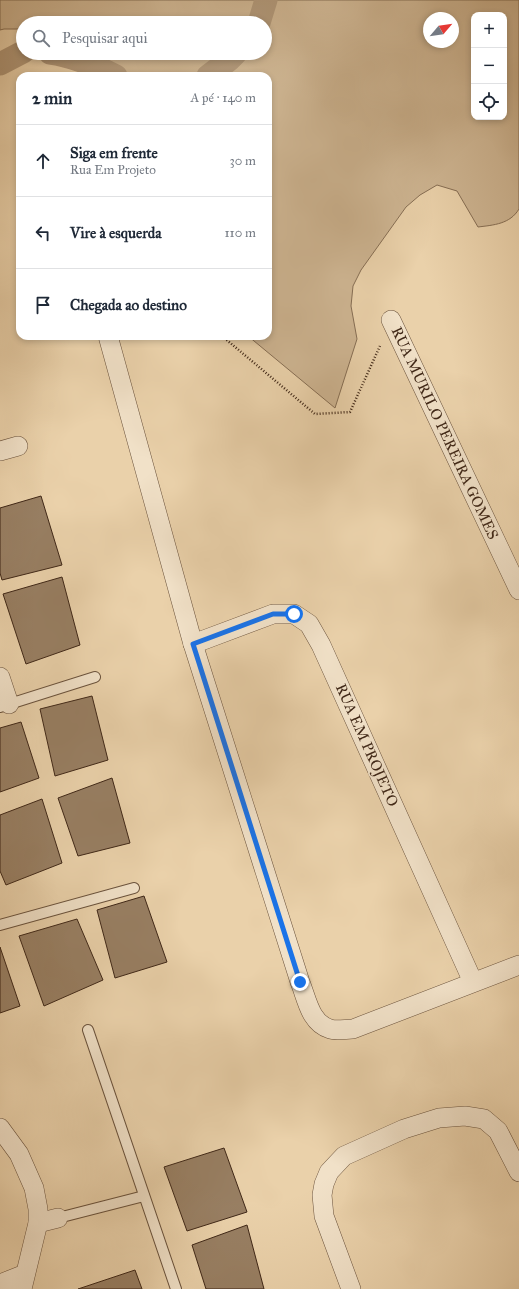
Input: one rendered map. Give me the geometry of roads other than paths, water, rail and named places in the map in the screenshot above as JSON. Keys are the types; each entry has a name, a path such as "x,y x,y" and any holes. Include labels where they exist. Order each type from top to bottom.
{"street":[{"name":"RUA MURILO PEREIRA GOMES","path":"391,320 519,590"},
{"path":"109,340 193,644 300,982 312,1014 320,1024 331,1030 353,1029 519,964"},
{"path":"0,451 18,446"},
{"name":"RUA EM PROJETO","path":"193,644 273,614 294,614 309,624 321,645 473,982"},
{"path":"0,677 5,706"},
{"path":"351,1289 324,1216 322,1195 324,1184 329,1172 344,1156 404,1129 439,1118 465,1116 484,1119 498,1131 519,1172"},
{"path":"0,1129 19,1154 34,1188 38,1209 38,1224 23,1282 0,1284"},
{"path":"38,1224 58,1218"}],"lane":[{"path":"5,706 94,677"},
{"path":"0,925 134,888"},
{"path":"88,1030 176,1289"},
{"path":"58,1218 144,1196"}],"waterway":[{"path":"261,16 266,0"},
{"path":"0,64 16,56"},
{"path":"78,60 107,72"},
{"path":"213,72 229,60"}]}
